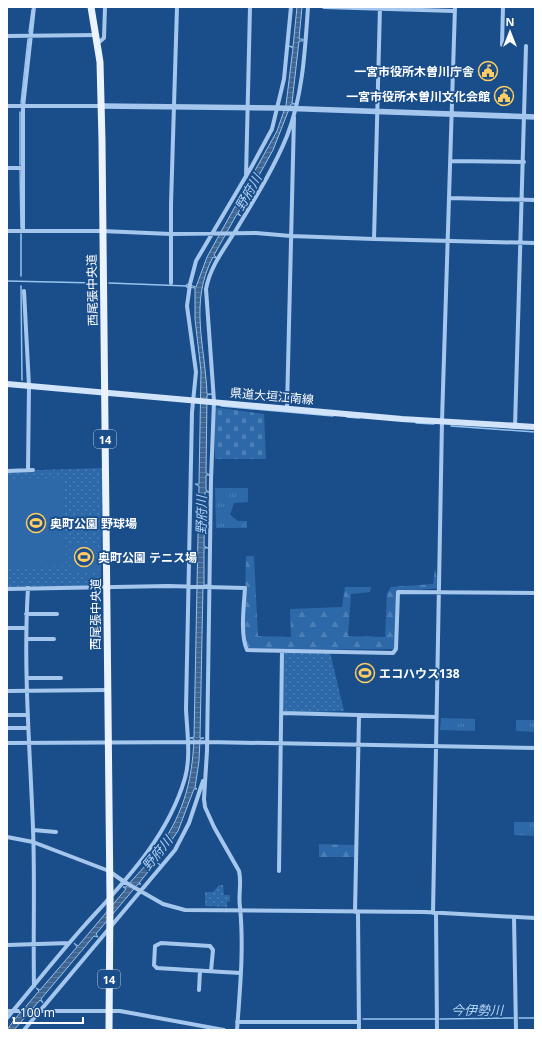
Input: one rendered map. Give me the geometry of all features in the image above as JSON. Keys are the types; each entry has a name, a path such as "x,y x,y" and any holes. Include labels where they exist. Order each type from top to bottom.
{"main road":[{"name":"西尾張中央道","path":"91,7 97,35 100,62 101,106 105,392 107,742 110,898 109,1030"},
{"name":"県道大垣江南線","path":"7,384 515,427 535,427"}],"street":[{"path":"23,231 23,107 34,7"},
{"path":"98,44 104,38 105,7"},
{"path":"171,283 177,7"},
{"path":"246,177 250,7"},
{"path":"7,1018 69,943 110,898 157,840 172,812 185,778 187,742 192,412 196,372 187,306 196,261 246,177 272,129 278,108 286,62 291,7"},
{"path":"237,1030 242,935 240,878 238,871 205,807 210,586 210,480 214,401 206,289 212,270 282,147 294,112 301,80 308,7"},
{"path":"324,7 454,9 450,198 442,421 436,717 434,913 437,1030"},
{"path":"502,45 503,7"},
{"path":"374,239 380,8"},
{"path":"7,36 97,35"},
{"path":"515,427 522,242 526,46"},
{"path":"7,106 278,108 294,112 378,111 535,117"},
{"path":"287,408 294,112"},
{"path":"451,161 524,162"},
{"path":"7,168 22,168"},
{"path":"450,198 535,200"},
{"path":"7,231 102,231 171,234 233,233 448,242 535,243"},
{"path":"7,470 31,470 29,386 24,291"},
{"path":"7,589 189,586 245,588 244,644 247,650 393,653 396,649 398,592 535,593"},
{"path":"28,588 26,639 28,743 33,830 34,986"},
{"path":"26,614 57,614"},
{"path":"7,628 26,628"},
{"path":"26,639 54,639"},
{"path":"279,871 282,651"},
{"path":"27,678 60,678"},
{"path":"7,691 107,690"},
{"path":"281,713 436,717"},
{"path":"7,715 28,715"},
{"path":"359,716 356,912 359,1030"},
{"path":"8,728 28,728"},
{"path":"7,743 207,742 535,748"},
{"path":"24,1030 140,891 182,837 196,806 205,774"},
{"path":"33,830 56,832"},
{"path":"7,837 32,842 109,871 123,881 163,904 185,910 434,913 535,918"},
{"path":"514,917 516,1030"},
{"path":"8,945 69,943"},
{"path":"212,971 213,950 210,946 161,943 155,946 155,967 240,973"},
{"path":"199,990 200,971"},
{"path":"7,1011 40,1010 75,1012 109,1010 132,1012 210,1029 224,1030"},
{"path":"237,1022 359,1022"}],"green space":[{"path":"214,407 264,414 266,459 215,459"},
{"path":"102,468 101,586 7,587 7,471"},
{"name":"奥町公園 野球場","path":"64,478 66,566 7,567 7,479"},
{"path":"215,488 248,488 248,502 234,503 230,515 238,521 247,521 247,528 216,528"},
{"name":"奥町公園 テニス場","path":"70,543 98,543 98,572 70,572"},
{"path":"246,556 254,556 258,636 291,637 290,609 342,607 345,587 371,587 370,592 351,594 348,636 385,637 387,593 391,587 433,584 435,568 439,588 398,592 396,649 249,650 244,644"},
{"path":"330,652 344,711 281,713 282,653"},
{"path":"441,718 475,719 475,731 440,730"},
{"path":"516,720 535,720 535,732 516,731"},
{"path":"514,822 535,822 535,836 514,835"},
{"path":"319,844 355,845 356,857 319,857"},
{"path":"219,885 223,885 224,895 230,895 230,901 227,902 227,907 205,906 205,892 213,892"}],"water":[{"name":"野府川","path":"297,7 302,7 299,39 303,39 303,41 299,41 292,103 296,104 291,104 273,150 238,213 241,216 237,214 214,255 217,258 213,257 206,274 202,290 200,324 207,394 212,394 207,395 206,473 210,475 206,475 206,490 209,492 205,492 204,546 208,548 204,548 204,585 208,585 203,586 200,738 204,738 200,739 199,761 195,788 197,789 194,789 178,831 157,861 160,865 156,862 139,883 141,884 138,884 96,934 98,937 94,936 41,999 43,1003 40,1000 14,1030 7,1030 14,1020 12,1017 15,1019 39,991 36,988 40,990 77,947 74,943 78,946 126,889 123,887 126,887 154,856 151,853 155,854 172,827 179,813 188,786 194,739 190,738 194,737 199,486 195,484 199,484 201,371 195,319 195,288 186,287 187,284 196,287 207,257 277,131 286,105 293,48 289,46 293,47"}],"waterway":[{"path":"29,32 32,10"},
{"path":"21,103 28,39"},
{"path":"20,112 20,165"},
{"path":"20,169 21,228"},
{"path":"21,234 21,276"},
{"path":"7,281 96,283"},
{"path":"109,283 187,286"},
{"path":"21,286 22,380"},
{"path":"221,406 333,416"},
{"path":"347,417 359,418"},
{"path":"416,423 434,424"},
{"path":"451,426 535,432"},
{"name":"今伊勢川","path":"440,1019 513,1018"},
{"name":"今伊勢川","path":"519,1018 535,1018"},
{"name":"今伊勢川","path":"363,1019 435,1019"}],"place":[{"name":"一宮市役所木曽川庁舎","path":"488,71"},
{"name":"一宮市役所木曽川文化会館","path":"504,96"},
{"name":"奥町公園 野球場","path":"36,523"},
{"name":"奥町公園 テニス場","path":"84,557"},
{"name":"エコハウス138","path":"365,673"}]}
